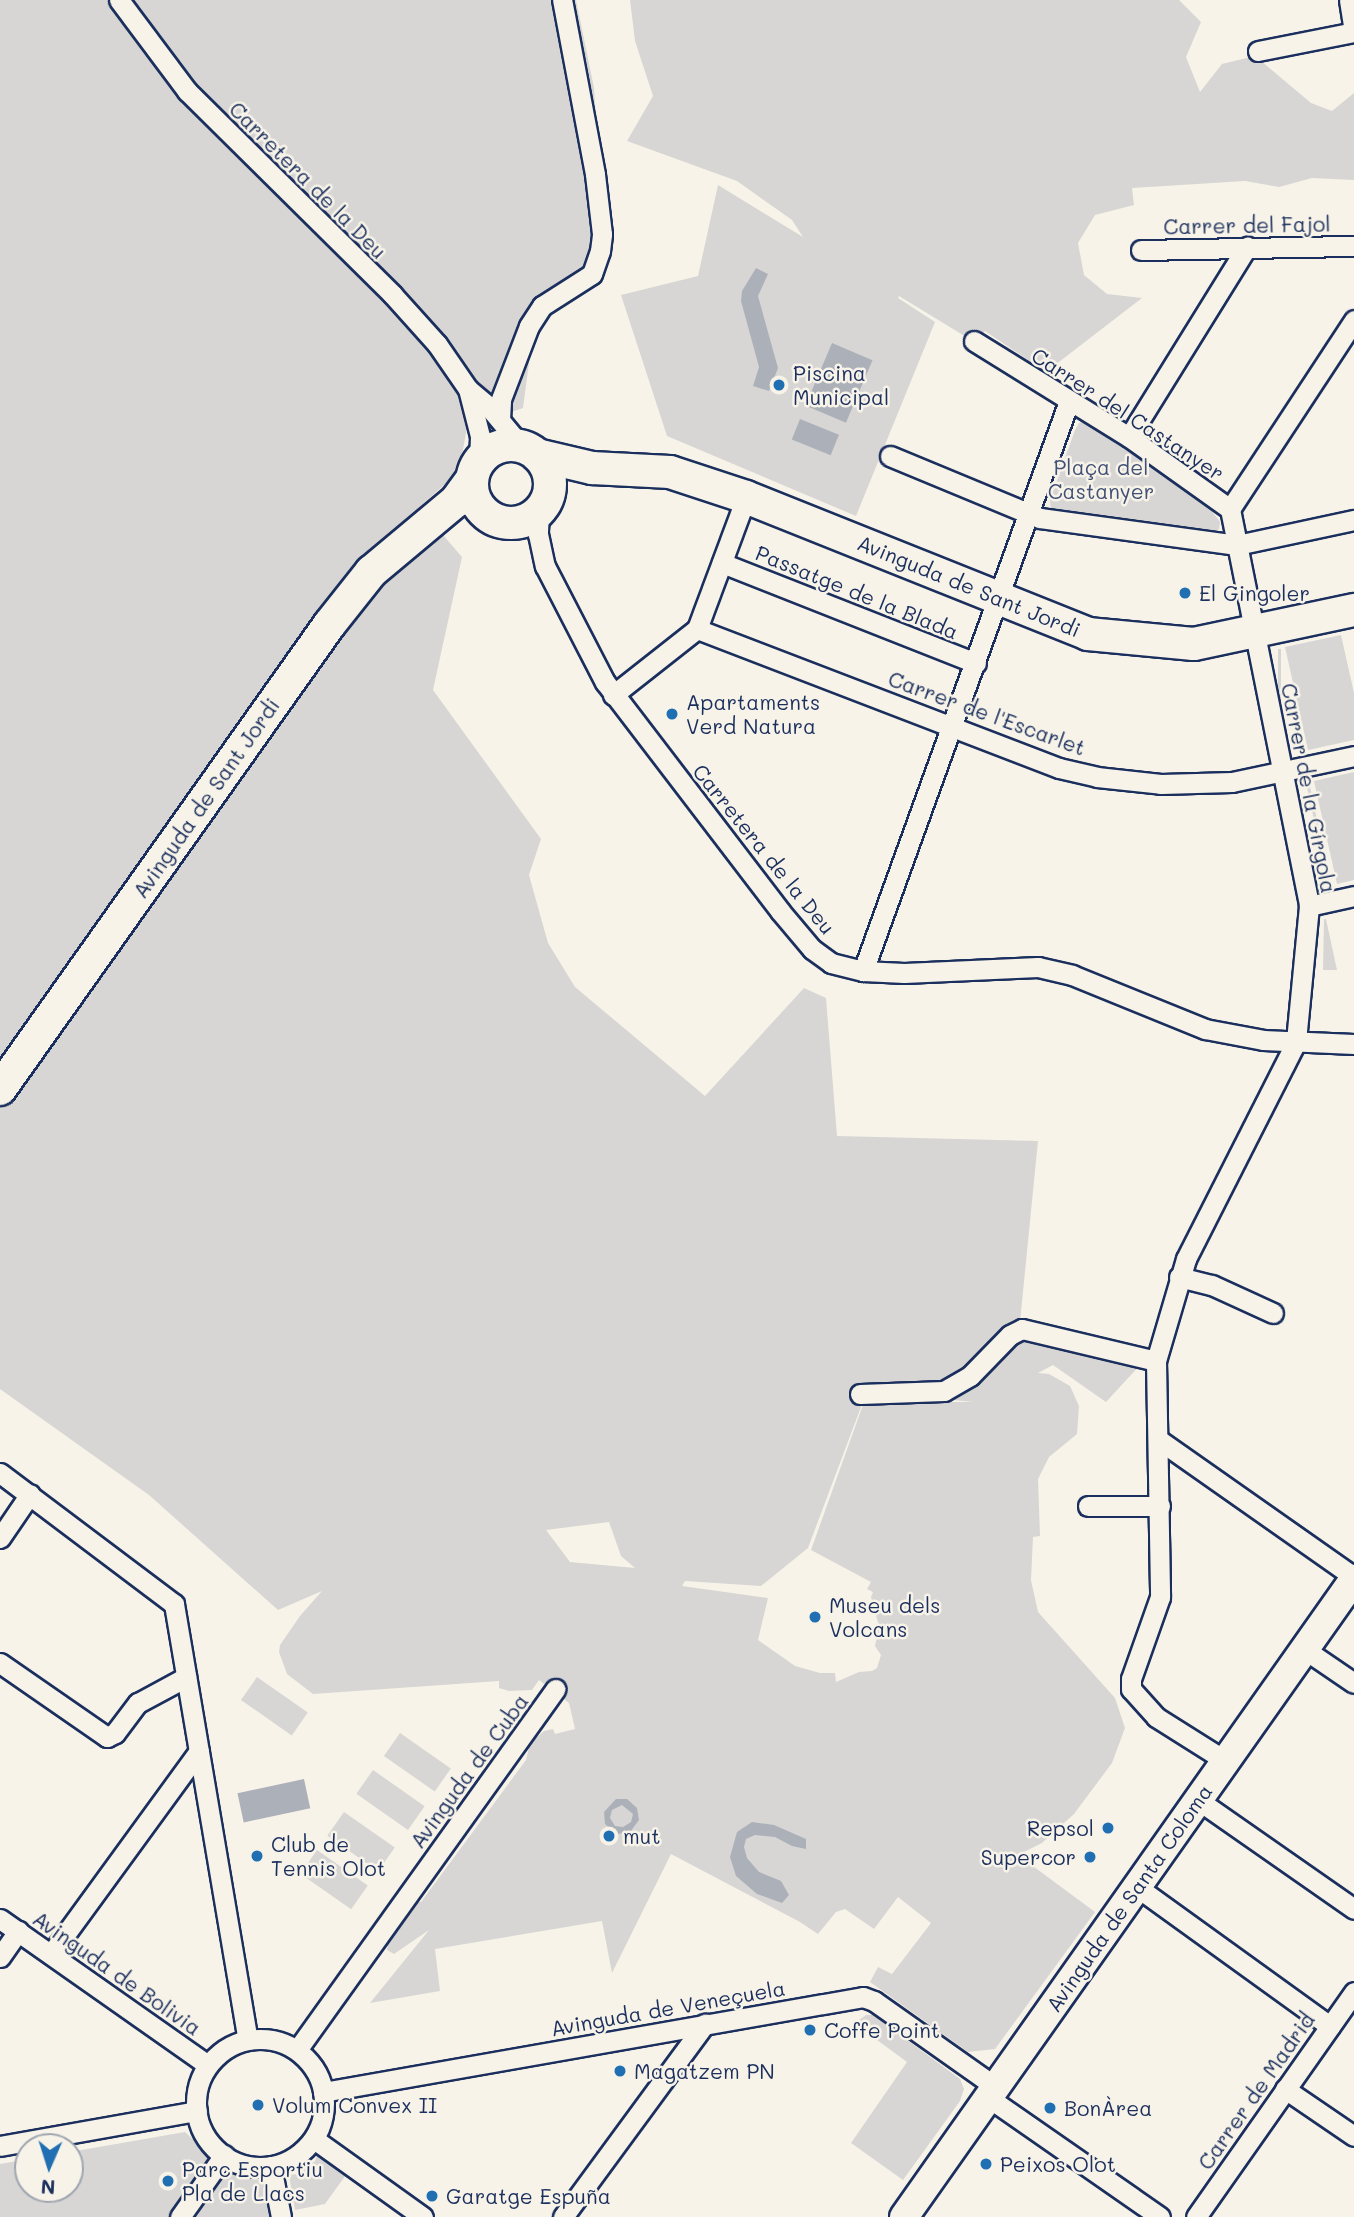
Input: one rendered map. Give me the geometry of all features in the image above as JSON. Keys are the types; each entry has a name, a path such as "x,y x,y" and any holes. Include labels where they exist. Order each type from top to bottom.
{"main road":[{"path":"544,503 548,473 529,451 497,448 476,470 476,502 485,514 513,523 544,503 566,481 592,468"},
{"name":"Avinguda de Sant Jordi","path":"529,451 592,468 670,472 746,498 1088,634 1194,644 1354,610"},
{"name":"Avinguda de Sant Jordi","path":"0,1089 328,625 371,572 456,501 476,470"},
{"path":"430,523 485,514"},
{"name":"Avinguda de Santa Coloma","path":"904,2217 1354,1578"}],"street":[{"name":"Carretera de la Deu","path":"119,0 187,91 392,294 438,344 468,389 529,451"},
{"path":"500,420 501,399 529,326 542,306 592,274 600,251 602,234 594,174 562,0"},
{"path":"1258,51 1354,31 1349,0"},
{"name":"Carrer del Fajol","path":"1141,250 1354,246"},
{"path":"1129,437 1247,247"},
{"path":"1230,509 1354,320"},
{"name":"Carrer del Castanyer","path":"974,341 1129,437 1230,509 1237,545"},
{"path":"468,389 492,385 511,370"},
{"name":"Carretera de la Deu","path":"468,389 480,436 476,470"},
{"path":"863,971 1069,401"},
{"path":"890,456 1040,518 1237,545 1354,520"},
{"path":"614,695 696,629 746,498"},
{"name":"Carretera de la Deu","path":"544,503 538,534 545,566 568,615 614,695 812,949 831,963 863,971 904,973 1038,967 1072,975 1205,1029 1263,1040 1354,1044"},
{"name":"Carrer de la Gírgola","path":"1237,545 1309,906 1296,1042"},
{"name":"Passatge de la Blada","path":"722,563 976,663"},
{"name":"Carrer de l'Escarlet","path":"696,629 954,725 1059,768 1132,782 1232,782 1354,756"},
{"path":"1309,906 1354,896"},
{"path":"1226,1761 1156,1717 1131,1689 1131,1679 1160,1597 1156,1361 1179,1277 1296,1042"},
{"path":"1179,1277 1207,1283 1273,1313"},
{"path":"860,1394 944,1391 970,1376 1010,1335 1021,1329 1156,1361"},
{"path":"1159,1440 1354,1578"},
{"path":"0,1473 174,1604 248,2040"},
{"path":"0,1538 30,1494"},
{"path":"1088,1506 1160,1506"},
{"path":"1304,1649 1354,1683"},
{"path":"0,1663 107,1737 115,1733 138,1703 186,1676"},
{"name":"Avinguda de Cuba","path":"297,2050 555,1689"},
{"path":"51,1954 199,1751"},
{"path":"1198,1800 1354,1909"},
{"path":"1137,1886 1330,2026"},
{"name":"Avinguda de Bolivia","path":"0,1919 208,2065"},
{"path":"0,1957 18,1931"},
{"name":"Carrer de Madrid","path":"1196,2217 1354,1992"},
{"name":"Avinguda de Veneçuela","path":"323,2092 705,2024 869,1998 1160,2217"},
{"path":"562,2217 705,2024"},
{"path":"268,2039 297,2050 315,2068 323,2092 323,2119 314,2139 294,2157 271,2166 245,2165 224,2155 205,2137 197,2111 200,2082 208,2065 229,2046 248,2040 268,2039"},
{"path":"1285,2089 1354,2136"},
{"path":"0,2146 197,2111"},
{"path":"314,2139 423,2217"},
{"path":"180,2217 224,2155"},
{"path":"271,2166 281,2217"}],"green space":[{"path":"0,0 576,0 594,88 605,259 534,325 523,408 467,427 459,472 419,507 462,557 433,690 541,839 529,875 548,943 575,987 705,1096 804,988 826,998 837,1136 1038,1141 1020,1322 1142,1363 1106,1402 1053,1365 1038,1373 1049,1374 1070,1386 1079,1406 1077,1434 1049,1457 1038,1479 1040,1536 1033,1537 1031,1580 1038,1612 1115,1698 1125,1728 1112,1763 1074,1814 1042,1843 1018,1855 1095,1912 995,2049 968,2052 870,1982 878,1967 892,1974 931,1923 898,1897 874,1929 845,1909 836,1912 818,1934 671,1854 612,1973 602,1921 435,1949 440,1991 370,2003 429,1930 394,1954 387,1950 389,1941 526,1760 530,1744 544,1731 553,1729 555,1734 575,1729 569,1703 539,1680 532,1690 509,1691 499,1688 499,1681 313,1694 287,1674 279,1652 280,1645 300,1616 322,1591 278,1610 149,1495 0,1389","holes":["867,1391 973,1402 864,1402 811,1550 871,1582 867,1589 873,1592 871,1597 879,1626 875,1646 881,1655 877,1668 836,1682 835,1673 820,1673 795,1666 758,1640 768,1598 682,1586 685,1581 761,1586 808,1548","609,1522 621,1556 635,1568 570,1562 546,1530"]},
{"path":"630,0 1179,0 1201,22 1186,57 1200,92 1222,64 1255,56 1311,103 1332,111 1354,93 1354,180 1312,178 1279,187 1245,181 1132,188 1134,205 1095,215 1078,243 1084,275 1107,294 1142,298 1046,372 985,331 976,343 899,296 898,298 935,322 856,516 667,436 621,295 698,276 718,185 803,237 792,220 737,181 627,141 653,96 635,41"},
{"name":"Plaça del Castanyer","path":"1086,421 1211,510 1220,522 1219,529 1213,535 1051,511 1050,500 1075,430 1079,423"},
{"path":"1341,635 1354,693 1354,740 1308,750 1285,647"},
{"path":"1278,649 1281,649 1281,754 1278,754"},
{"path":"1354,772 1354,880 1337,884 1314,781"},
{"path":"1309,782 1331,885 1328,885 1306,783"},
{"path":"1326,919 1337,970 1323,970"},
{"path":"257,1677 308,1713 292,1735 241,1700"},
{"path":"400,1733 451,1769 435,1791 384,1756"},
{"path":"373,1770 425,1806 408,1830 356,1794"},
{"path":"344,1812 395,1848 378,1871 327,1836"},
{"path":"317,1850 368,1886 351,1909 300,1874"},
{"path":"866,2015 873,2015 960,2079 964,2089 960,2101 903,2180 851,2143 907,2062 858,2026 859,2020"},
{"name":"Parc Esportiu Pla de Llacs","path":"185,2132 213,2157 245,2170 265,2173 273,2217 0,2217 0,2164 14,2162 14,2203 84,2203 84,2150"},
{"path":"318,2153 348,2172 325,2204 295,2210 289,2175 297,2174 315,2161"}],"shaded area":[{"path":"756,268 768,274 758,296 778,368 769,391 753,386 759,367 741,301 742,291"},
{"path":"832,343 873,360 846,423 805,406"},
{"path":"800,419 839,435 831,455 792,439"},
{"path":"304,1779 310,1808 244,1822 237,1793"},
{"path":"616,1799 627,1799 637,1808 639,1820 630,1832 617,1834 605,1824 604,1812","holes":["622,1805 633,1814 631,1822 623,1827 615,1826 610,1818 612,1810"]},
{"path":"752,1822 774,1825 806,1839 806,1849 792,1846 775,1837 755,1835 746,1839 744,1847 747,1858 759,1872 781,1881 789,1895 782,1903 757,1894 736,1876 730,1857 737,1832"}],"place":[{"name":"Piscina Municipal","path":"779,385"},
{"name":"El Gingoler","path":"1185,593"},
{"name":"Apartaments Verd Natura","path":"672,714"},
{"name":"Museu dels Volcans","path":"815,1617"},
{"name":"Repsol","path":"1108,1828"},
{"name":"mut","path":"609,1836"},
{"name":"Club de Tennis Olot","path":"257,1856"},
{"name":"Supercor","path":"1090,1857"},
{"name":"Coffe Point","path":"810,2030"},
{"name":"Magatzem PN","path":"620,2071"},
{"name":"Volum Convex II","path":"258,2105"},
{"name":"BonÀrea","path":"1050,2108"},
{"name":"Peixos Olot","path":"986,2164"},
{"name":"Parc Esportiu Pla de Llacs","path":"168,2181"},
{"name":"Garatge Espuña","path":"432,2196"}]}
